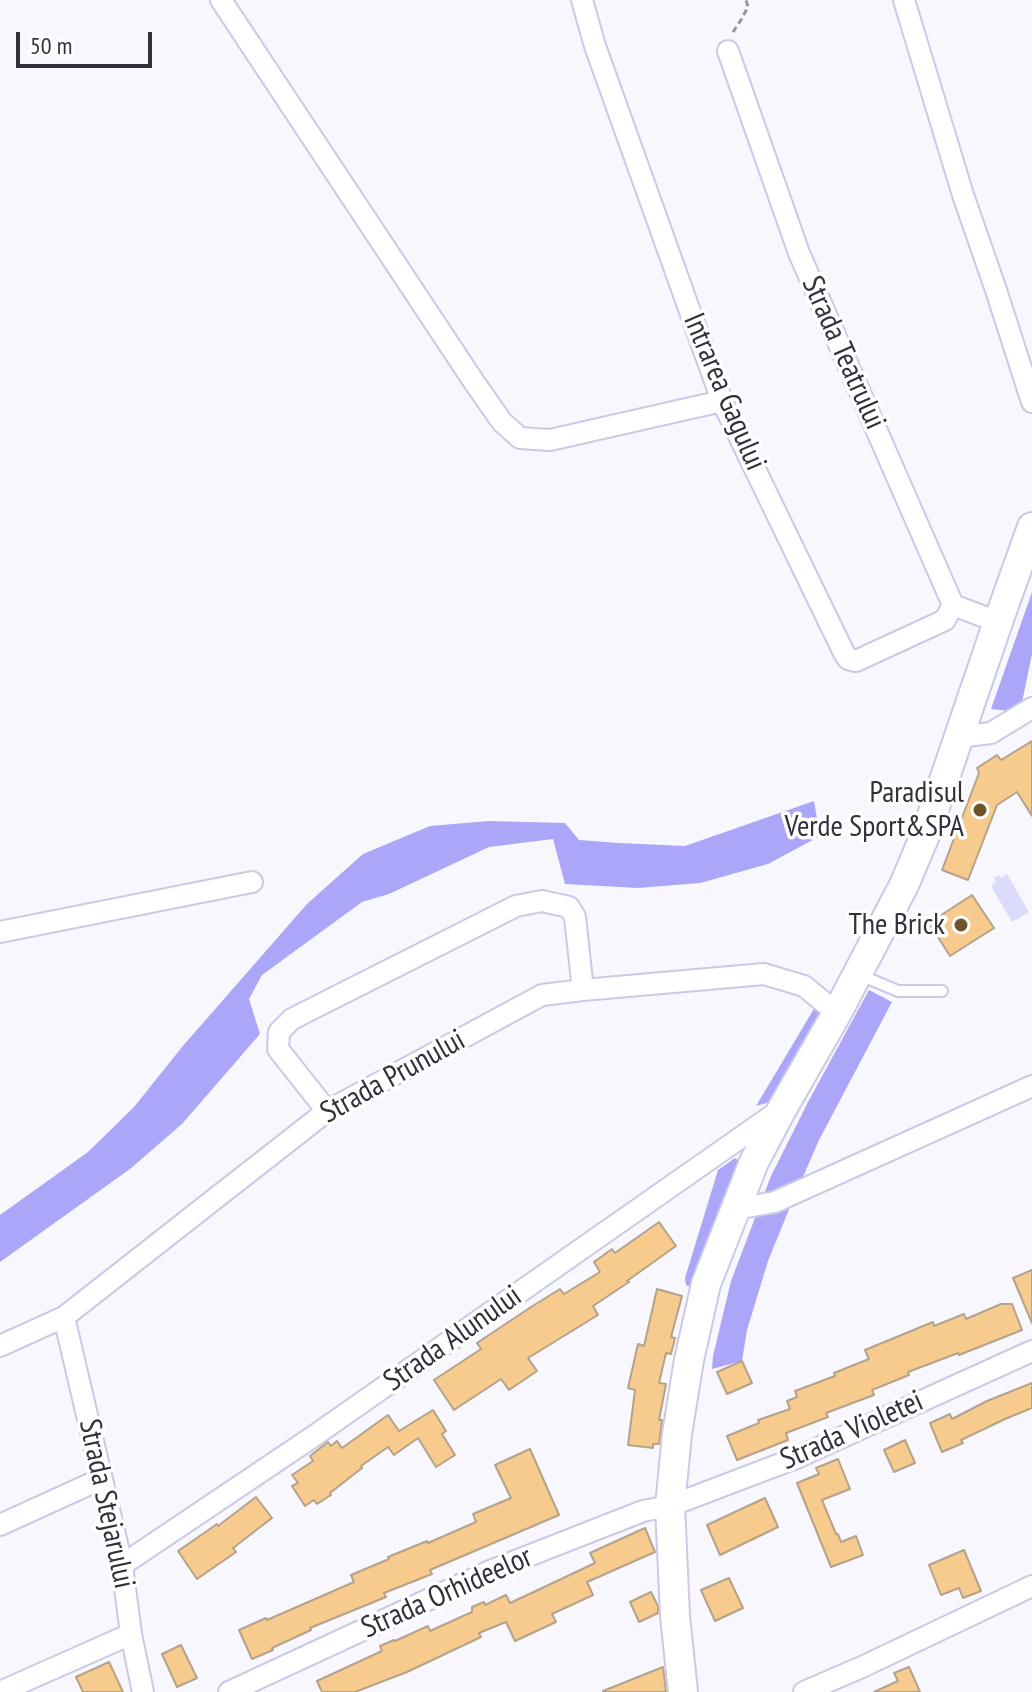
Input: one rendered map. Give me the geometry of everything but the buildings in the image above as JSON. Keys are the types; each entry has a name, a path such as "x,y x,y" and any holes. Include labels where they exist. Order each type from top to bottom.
{"street":[{"path":"221,0 474,382 502,422 520,438 550,440 722,401"},
{"name":"Intrarea Gagului","path":"582,0 595,46 722,401 848,659 856,661 945,620 953,605"},
{"path":"904,0 963,195 1032,402"},
{"name":"Strada Teatrului","path":"728,51 799,253 953,605"},
{"path":"683,1692 675,1616 670,1506 689,1360 706,1284 754,1162 904,885 926,833 1032,527"},
{"path":"953,605 998,622"},
{"path":"958,737 991,733 1032,708"},
{"path":"0,932 252,882"},
{"path":"327,1111 278,1049 279,1032 292,1019 516,906 542,901 569,907 575,917 583,990"},
{"name":"Strada Prunului","path":"0,1346 64,1317 327,1111 542,995 764,974 804,986 837,1013"},
{"path":"736,1209 775,1202 1032,1086"},
{"name":"Strada Alunului","path":"122,1565 314,1436 782,1109"},
{"name":"Strada Stejarului","path":"64,1317 122,1565 143,1692"},
{"name":"Strada Violetei","path":"670,1506 796,1458 1032,1351"},
{"path":"0,1525 101,1479"},
{"name":"Strada Orhideelor","path":"229,1692 490,1571 643,1511 670,1506"},
{"path":"804,1692 1032,1586"},
{"path":"0,1692 131,1634"}],"lane":[{"path":"857,974 898,991 942,991"}],"path":[{"path":"728,51 731,35 748,7 746,0"}],"shaded area":[{"path":"1032,592 1032,654 1020,712 991,709"},
{"path":"814,801 820,836 768,864 700,883 638,888 565,884 553,839 489,847 389,894 362,902 262,975 249,999 260,1034 182,1124 130,1169 0,1262 0,1215 88,1152 134,1107 307,904 363,854 430,826 489,821 565,823 579,840 685,846"},
{"path":"869,990 892,1002 819,1140 790,1207 768,1261 747,1330 742,1361 712,1369 731,1281 771,1176"},
{"path":"824,992 844,1000 784,1098 756,1106"},
{"path":"735,1158 746,1165 696,1289 686,1285 685,1278 718,1170"}],"water":[{"path":"1007,874 1029,912 1012,922 991,886 996,882 994,878"}],"place":[{"name":"Paradisul Verde Sport&SPA","path":"980,810"},
{"name":"The Brick","path":"961,925"}]}
